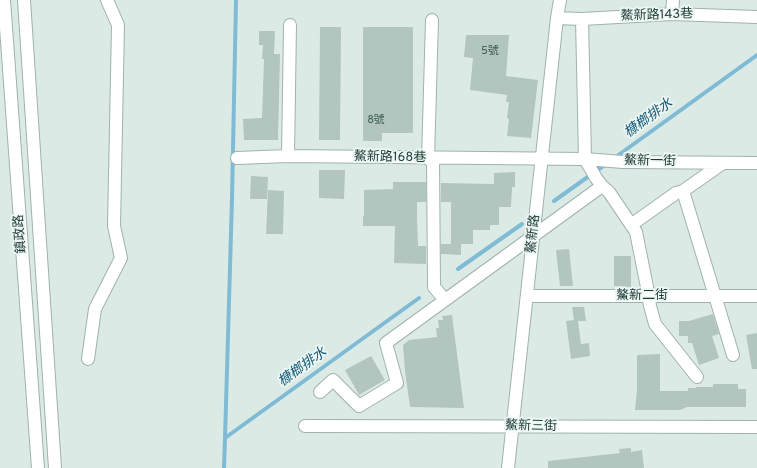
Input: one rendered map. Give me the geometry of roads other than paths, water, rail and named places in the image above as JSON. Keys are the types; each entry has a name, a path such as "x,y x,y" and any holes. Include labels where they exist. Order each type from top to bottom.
{"street":[{"name":"鎮政路","path":"4,0 6,116 38,468"},
{"name":"鎮政路","path":"24,0 55,468"},
{"path":"88,359 95,309 121,258 114,226 118,25 107,0"},
{"name":"鰲新路","path":"508,468 560,0"},
{"path":"672,14 673,0"},
{"name":"鰲新路143巷","path":"557,18 582,19 672,14 757,16"},
{"path":"582,19 590,162 599,182 609,192 636,232 650,306 655,324 697,378"},
{"path":"432,20 430,158 434,287 445,300"},
{"path":"288,156 290,25"},
{"name":"鰲新路168巷","path":"237,158 288,156 542,160"},
{"name":"鰲新一街","path":"542,160 590,162 757,163"},
{"path":"632,225 676,193 683,191 723,163"},
{"path":"320,392 333,380 359,406 397,383 386,342 534,236 599,182"},
{"path":"683,191 733,355"},
{"name":"鰲新二街","path":"527,296 757,296"},
{"name":"鰲新三街","path":"305,426 757,427"}],"waterway":[{"path":"225,438 236,0"},
{"name":"槺榔排水","path":"613,159 757,55"},
{"name":"槺榔排水","path":"554,201 606,164"},
{"name":"槺榔排水","path":"458,269 522,224"},
{"name":"槺榔排水","path":"224,468 225,438 419,298"}]}
